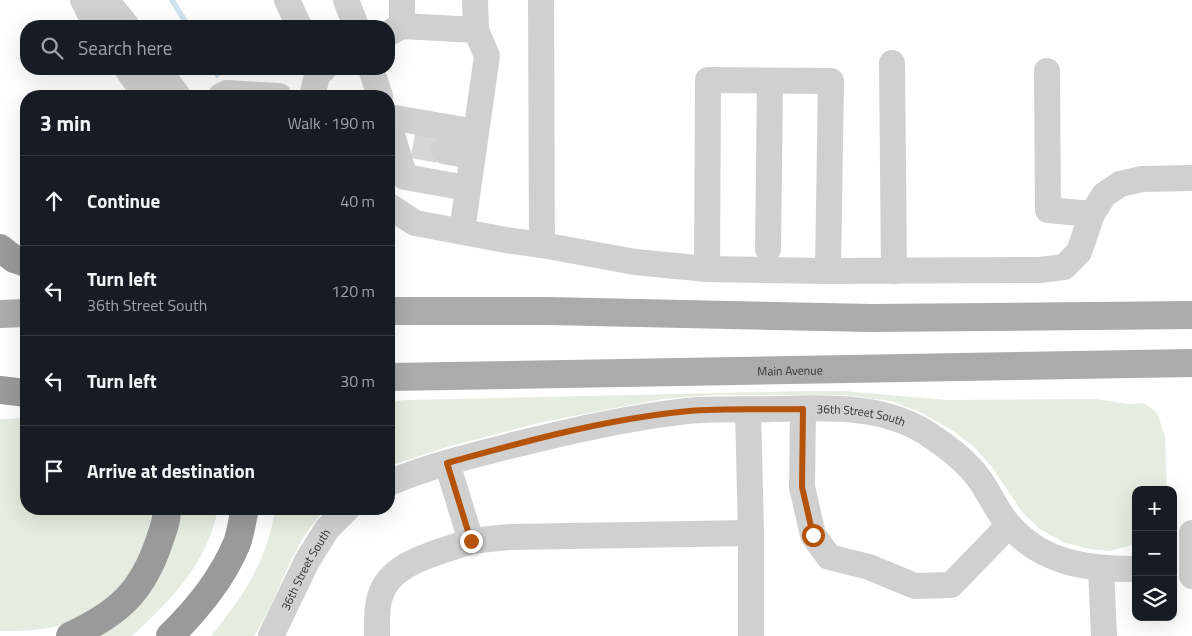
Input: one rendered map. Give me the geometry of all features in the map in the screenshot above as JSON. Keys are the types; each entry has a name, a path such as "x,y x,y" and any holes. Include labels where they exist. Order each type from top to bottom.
{"highway":[{"path":"0,248 14,259 20,261"},
{"path":"0,390 20,392"},
{"path":"70,636 94,625 119,607 142,582 156,550 167,515"},
{"path":"170,636 215,586 238,542 244,515"}],"main road":[{"path":"395,311 547,311 871,318 1192,314"},
{"path":"0,314 20,314"},
{"name":"Main Avenue","path":"395,377 1192,363"},
{"path":"0,383 20,382"}],"street":[{"path":"83,0 93,20"},
{"path":"106,0 122,20"},
{"path":"287,0 296,20"},
{"path":"346,0 354,20"},
{"path":"402,0 395,29 476,30"},
{"path":"462,231 487,56 476,30 475,0"},
{"path":"541,0 542,245"},
{"path":"892,63 894,271"},
{"path":"1047,71 1048,210 1092,214"},
{"path":"130,75 142,90"},
{"path":"162,75 174,90"},
{"path":"373,75 378,90"},
{"path":"707,269 708,80 831,81 828,271"},
{"path":"768,249 770,81"},
{"path":"467,188 405,177 396,132 474,144"},
{"path":"444,151 474,144"},
{"path":"395,210 415,223 635,262 707,269 828,271 1040,270 1064,267 1080,252 1092,214 1104,196 1120,184 1142,179 1192,178"},
{"path":"803,409 802,487 813,535 829,557 869,567 914,586 951,585 1009,525"},
{"name":"36th Street South","path":"395,480 415,472 447,463 589,426 632,418 690,411 803,409 864,411 896,418 924,432 957,455 979,479 1009,525 1029,543 1056,559 1078,566 1101,569 1132,569"},
{"path":"748,410 751,636"},
{"path":"447,463 471,541"},
{"name":"36th Street South","path":"271,636 307,561 327,529 341,515"},
{"path":"377,636 379,604 383,588 394,573 412,562 471,541 510,537 751,533"},
{"path":"1192,533 1192,576"},
{"path":"1101,569 1104,636"},
{"path":"1177,570 1192,570"}],"shaded area":[{"path":"844,391 947,400 1095,399 1129,404 1144,403 1157,413 1165,436 1167,486 1132,486 1132,545 1110,551 1089,549 1063,542 1040,529 1022,512 992,467 974,447 952,430 920,412 891,401 844,395 714,395 662,399 538,423 447,447 395,464 395,401"},
{"path":"20,418 20,515 153,515 144,548 134,567 122,583 108,598 91,611 54,627 34,630 0,631 0,419"},
{"path":"180,515 216,515 206,547 197,564 161,608 132,636 96,636 163,567 176,536"},
{"path":"274,515 321,515 300,543 254,636 211,636 234,607 252,577 267,545"}],"waterway":[{"path":"172,0 184,20"}],"tunnel":[{"path":"413,145 444,151"}],"route":[{"path":"471,541 447,463 589,426 632,418 690,411 724,410 803,409 802,487 813,535"}]}
